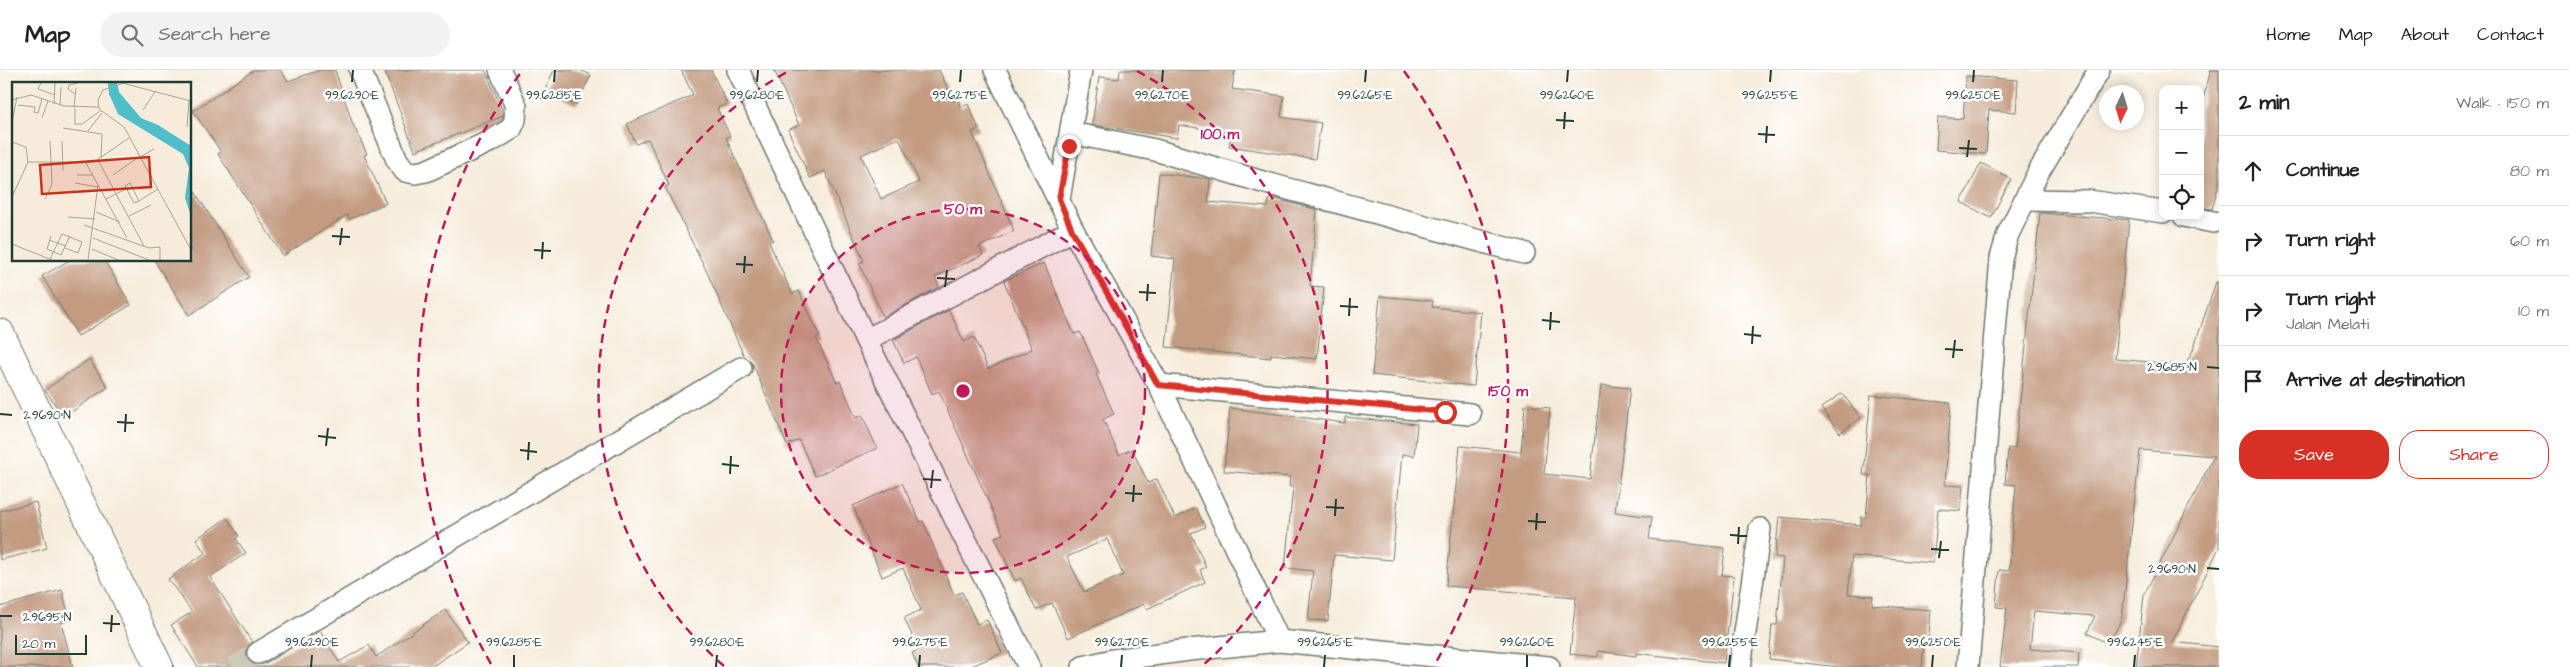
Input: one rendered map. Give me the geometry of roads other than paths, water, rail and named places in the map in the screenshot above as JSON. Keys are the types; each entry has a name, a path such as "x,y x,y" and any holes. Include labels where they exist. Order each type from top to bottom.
{"main road":[{"path":"0,333 159,667"}],"street":[{"path":"360,70 397,160 405,171 415,173 484,144 511,128 515,120 516,106 500,70"},
{"path":"738,70 866,340 1029,667"},
{"path":"995,70 1059,199 1072,230 1158,385 1279,640"},
{"path":"1059,199 1081,70"},
{"path":"1968,667 2001,258 2008,234 2038,173 2099,70"},
{"path":"1071,133 1155,150 1266,183 1524,253"},
{"path":"2026,200 2089,201 2159,211"},
{"path":"2203,220 2212,222"},
{"path":"866,340 1072,230"},
{"path":"258,653 741,368"},
{"path":"1158,385 1470,414"},
{"path":"1740,667 1760,529"},
{"path":"1083,667 1113,660 1279,640 1549,667"}],"tunnel":[{"path":"233,667 258,653"}]}
